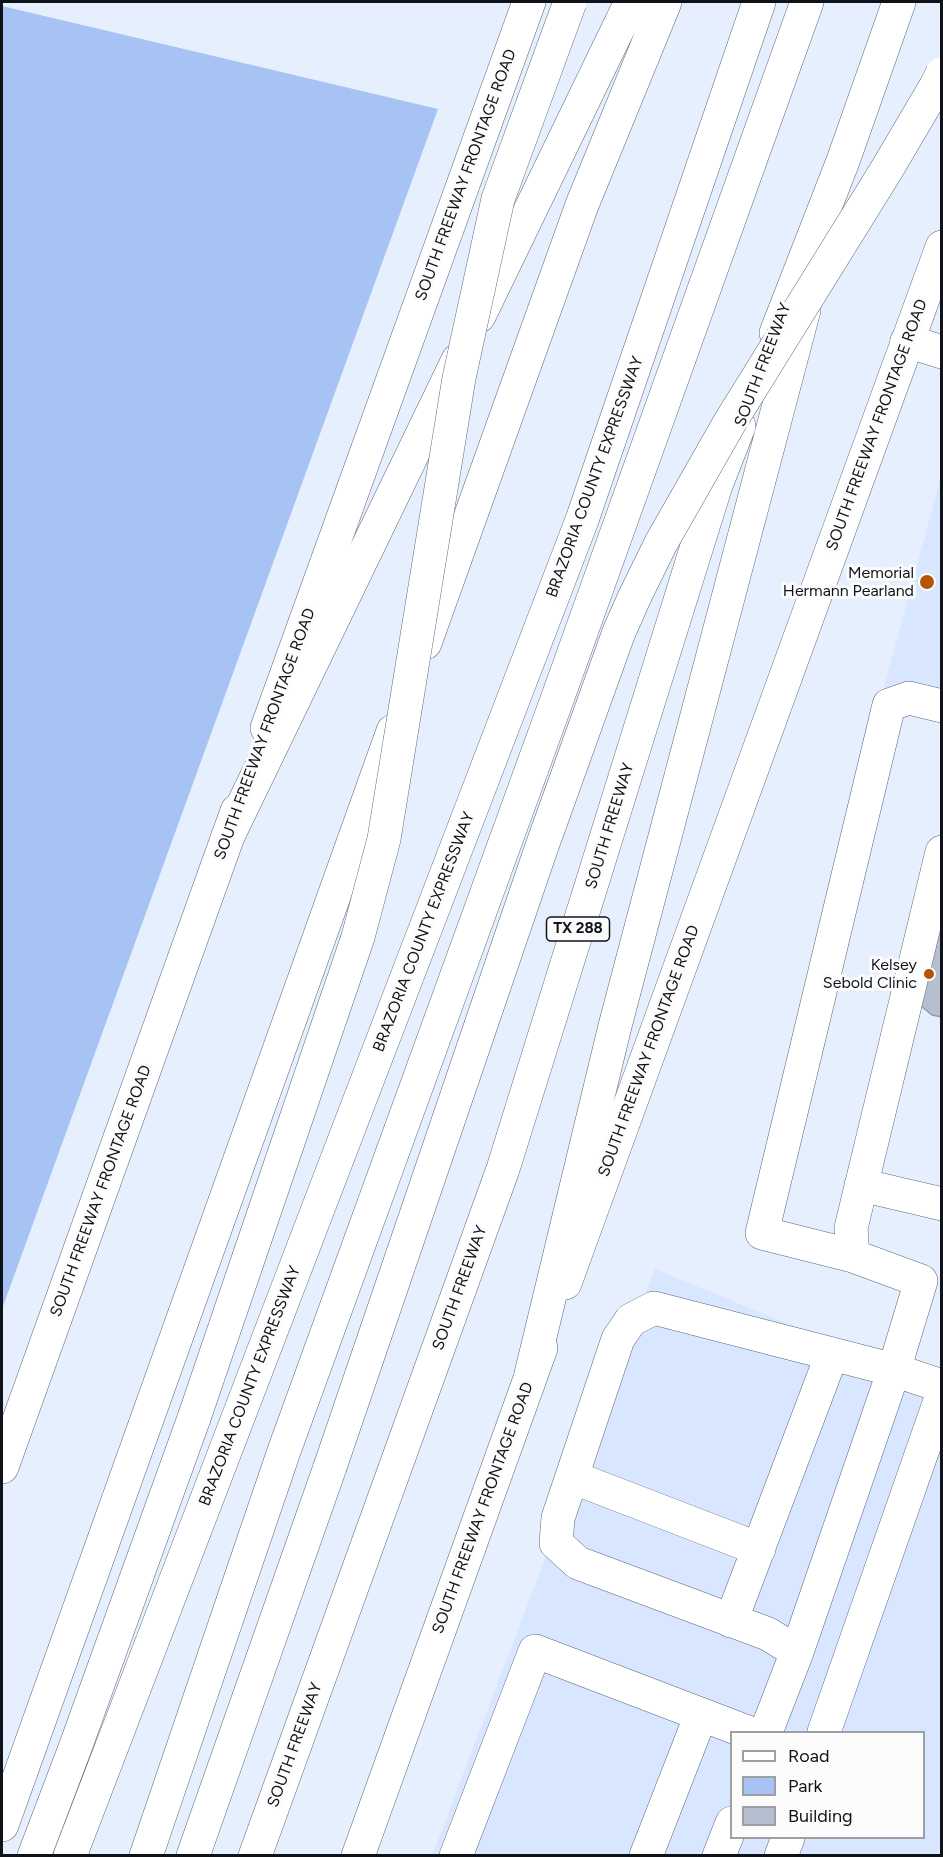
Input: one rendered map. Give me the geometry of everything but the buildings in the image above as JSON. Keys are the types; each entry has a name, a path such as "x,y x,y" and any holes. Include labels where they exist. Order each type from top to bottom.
{"main road":[{"name":"SOUTH FREEWAY FRONTAGE ROAD","path":"2,1467 529,2"},
{"path":"34,1856 80,1737 194,1418 358,937 384,839 459,378 498,199 570,2"},
{"path":"228,836 631,2"},
{"path":"2,1825 582,205 665,2"},
{"name":"BRAZORIA COUNTY EXPRESSWAY","path":"70,1856 582,520 759,2"},
{"path":"146,1856 284,1451 807,2"},
{"name":"SOUTH FREEWAY","path":"255,1856 502,1169 716,485 843,161 898,2"},
{"path":"193,1856 330,1467 541,849 619,632 661,543 730,422 942,74"},
{"path":"531,1374 615,1026 843,161"},
{"name":"SOUTH FREEWAY FRONTAGE ROAD","path":"358,1856 531,1374 942,247"},
{"path":"907,341 942,352"},
{"path":"766,1731 797,1652 894,1370 932,1283 853,1256 762,1233 888,705 909,698 942,706"},
{"path":"853,1256 851,1228 942,852"},
{"path":"861,1185 942,1204"},
{"path":"797,1652 768,1634 578,1563 556,1543 558,1518 618,1339 631,1320 654,1308 894,1370 942,1386"},
{"path":"731,1621 832,1354"},
{"path":"824,1731 942,1395"},
{"path":"572,1477 759,1549"},
{"path":"456,1856 535,1651 744,1731"},
{"path":"645,1856 701,1715"},
{"path":"719,1856 730,1828"},
{"path":"781,1856 788,1839"}],"shaded area":[{"name":"Memorial Hermann Pearland","path":"941,477 941,700 884,687"},
{"path":"655,1269 941,1387 941,1855 432,1856"}],"green space":[{"path":"2,6 438,109 2,1309"}],"place":[{"name":"Memorial Hermann Pearland","path":"927,582"},
{"name":"Kelsey Sebold Clinic","path":"929,974"}]}
